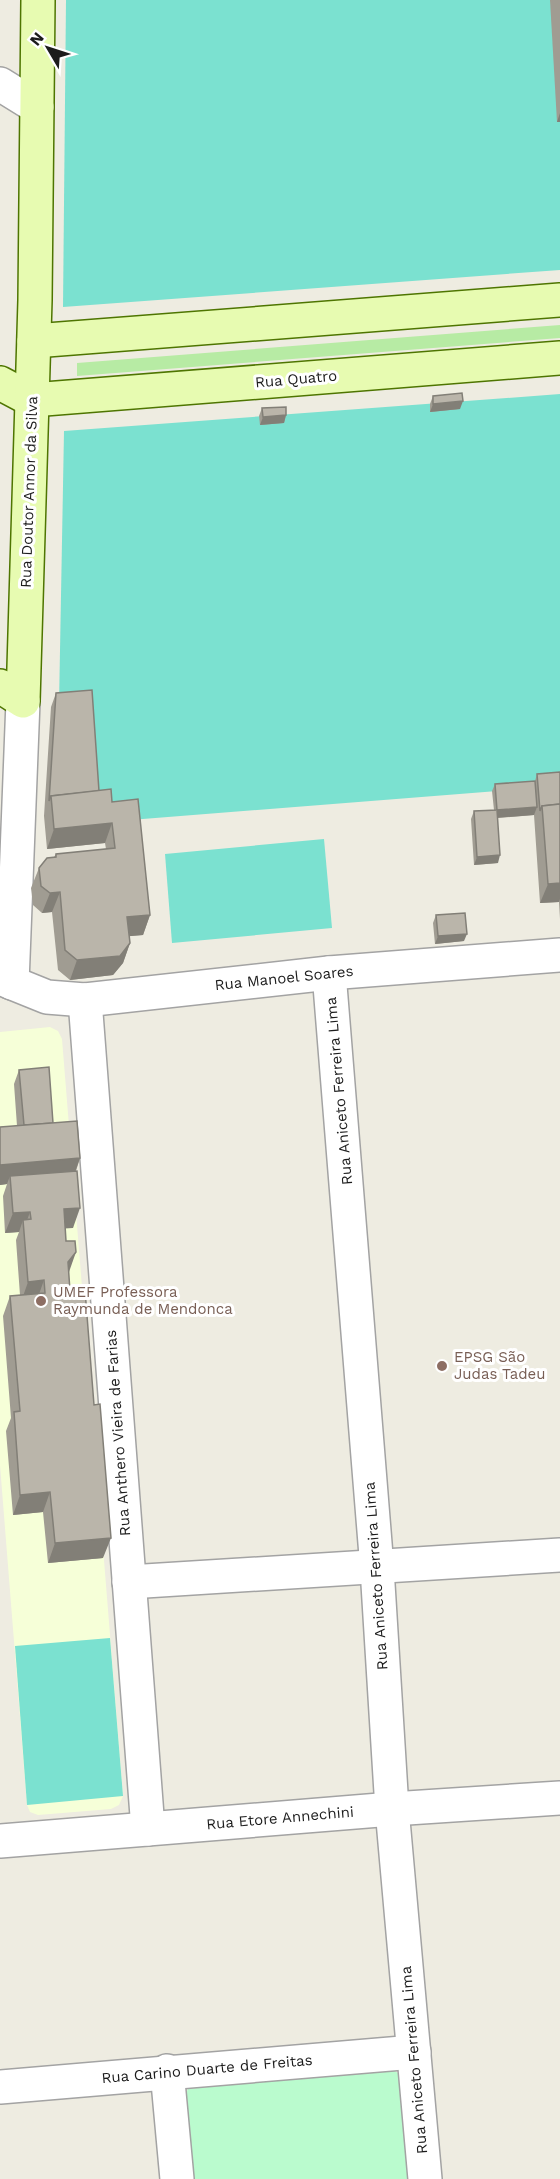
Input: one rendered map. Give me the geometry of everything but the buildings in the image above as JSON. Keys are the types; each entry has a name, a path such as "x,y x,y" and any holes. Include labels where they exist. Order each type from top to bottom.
{"street":[{"name":"Rua Doutor Annor da Silva","path":"6,981 12,694 34,341 38,0"},
{"path":"0,84 37,106"},
{"path":"34,341 560,300"},
{"name":"Rua Quatro","path":"32,400 560,358"},
{"path":"0,383 32,400"},
{"name":"Rua Manoel Soares","path":"6,981 47,997 85,1000 329,973 560,956"},
{"name":"Rua Aniceto Ferreira Lima","path":"329,973 377,1568 392,1809 425,2179"},
{"name":"Rua Anthero Vieira de Farias","path":"85,1000 148,1829"},
{"path":"129,1582 560,1555"},
{"name":"Rua Etore Annechini","path":"0,1841 392,1809 560,1798"},
{"path":"0,1834 0,1841"},
{"name":"Rua Carino Duarte de Freitas","path":"0,2087 167,2071 414,2052"},
{"path":"167,2071 177,2179"}],"shaded area":[{"path":"66,0 560,0 560,270 63,307"},
{"path":"560,394 560,786 105,822 59,706 64,431"},
{"path":"324,839 332,928 172,943 165,854"},
{"name":"UMEF Professora Raymunda de Mendonca","path":"50,1027 58,1031 62,1039 123,1796 119,1805 111,1809 38,1815 30,1812 27,1805 0,1465 0,1032"},
{"path":"110,1638 123,1796 27,1805 15,1646"},
{"path":"391,2069 398,2073 400,2078 409,2179 193,2179 185,2096 188,2089"}],"green space":[{"path":"560,325 560,338 77,376 77,363"}],"place":[{"name":"UMEF Professora Raymunda de Mendonca","path":"41,1301"},
{"name":"EPSG São Judas Tadeu","path":"442,1366"}]}
